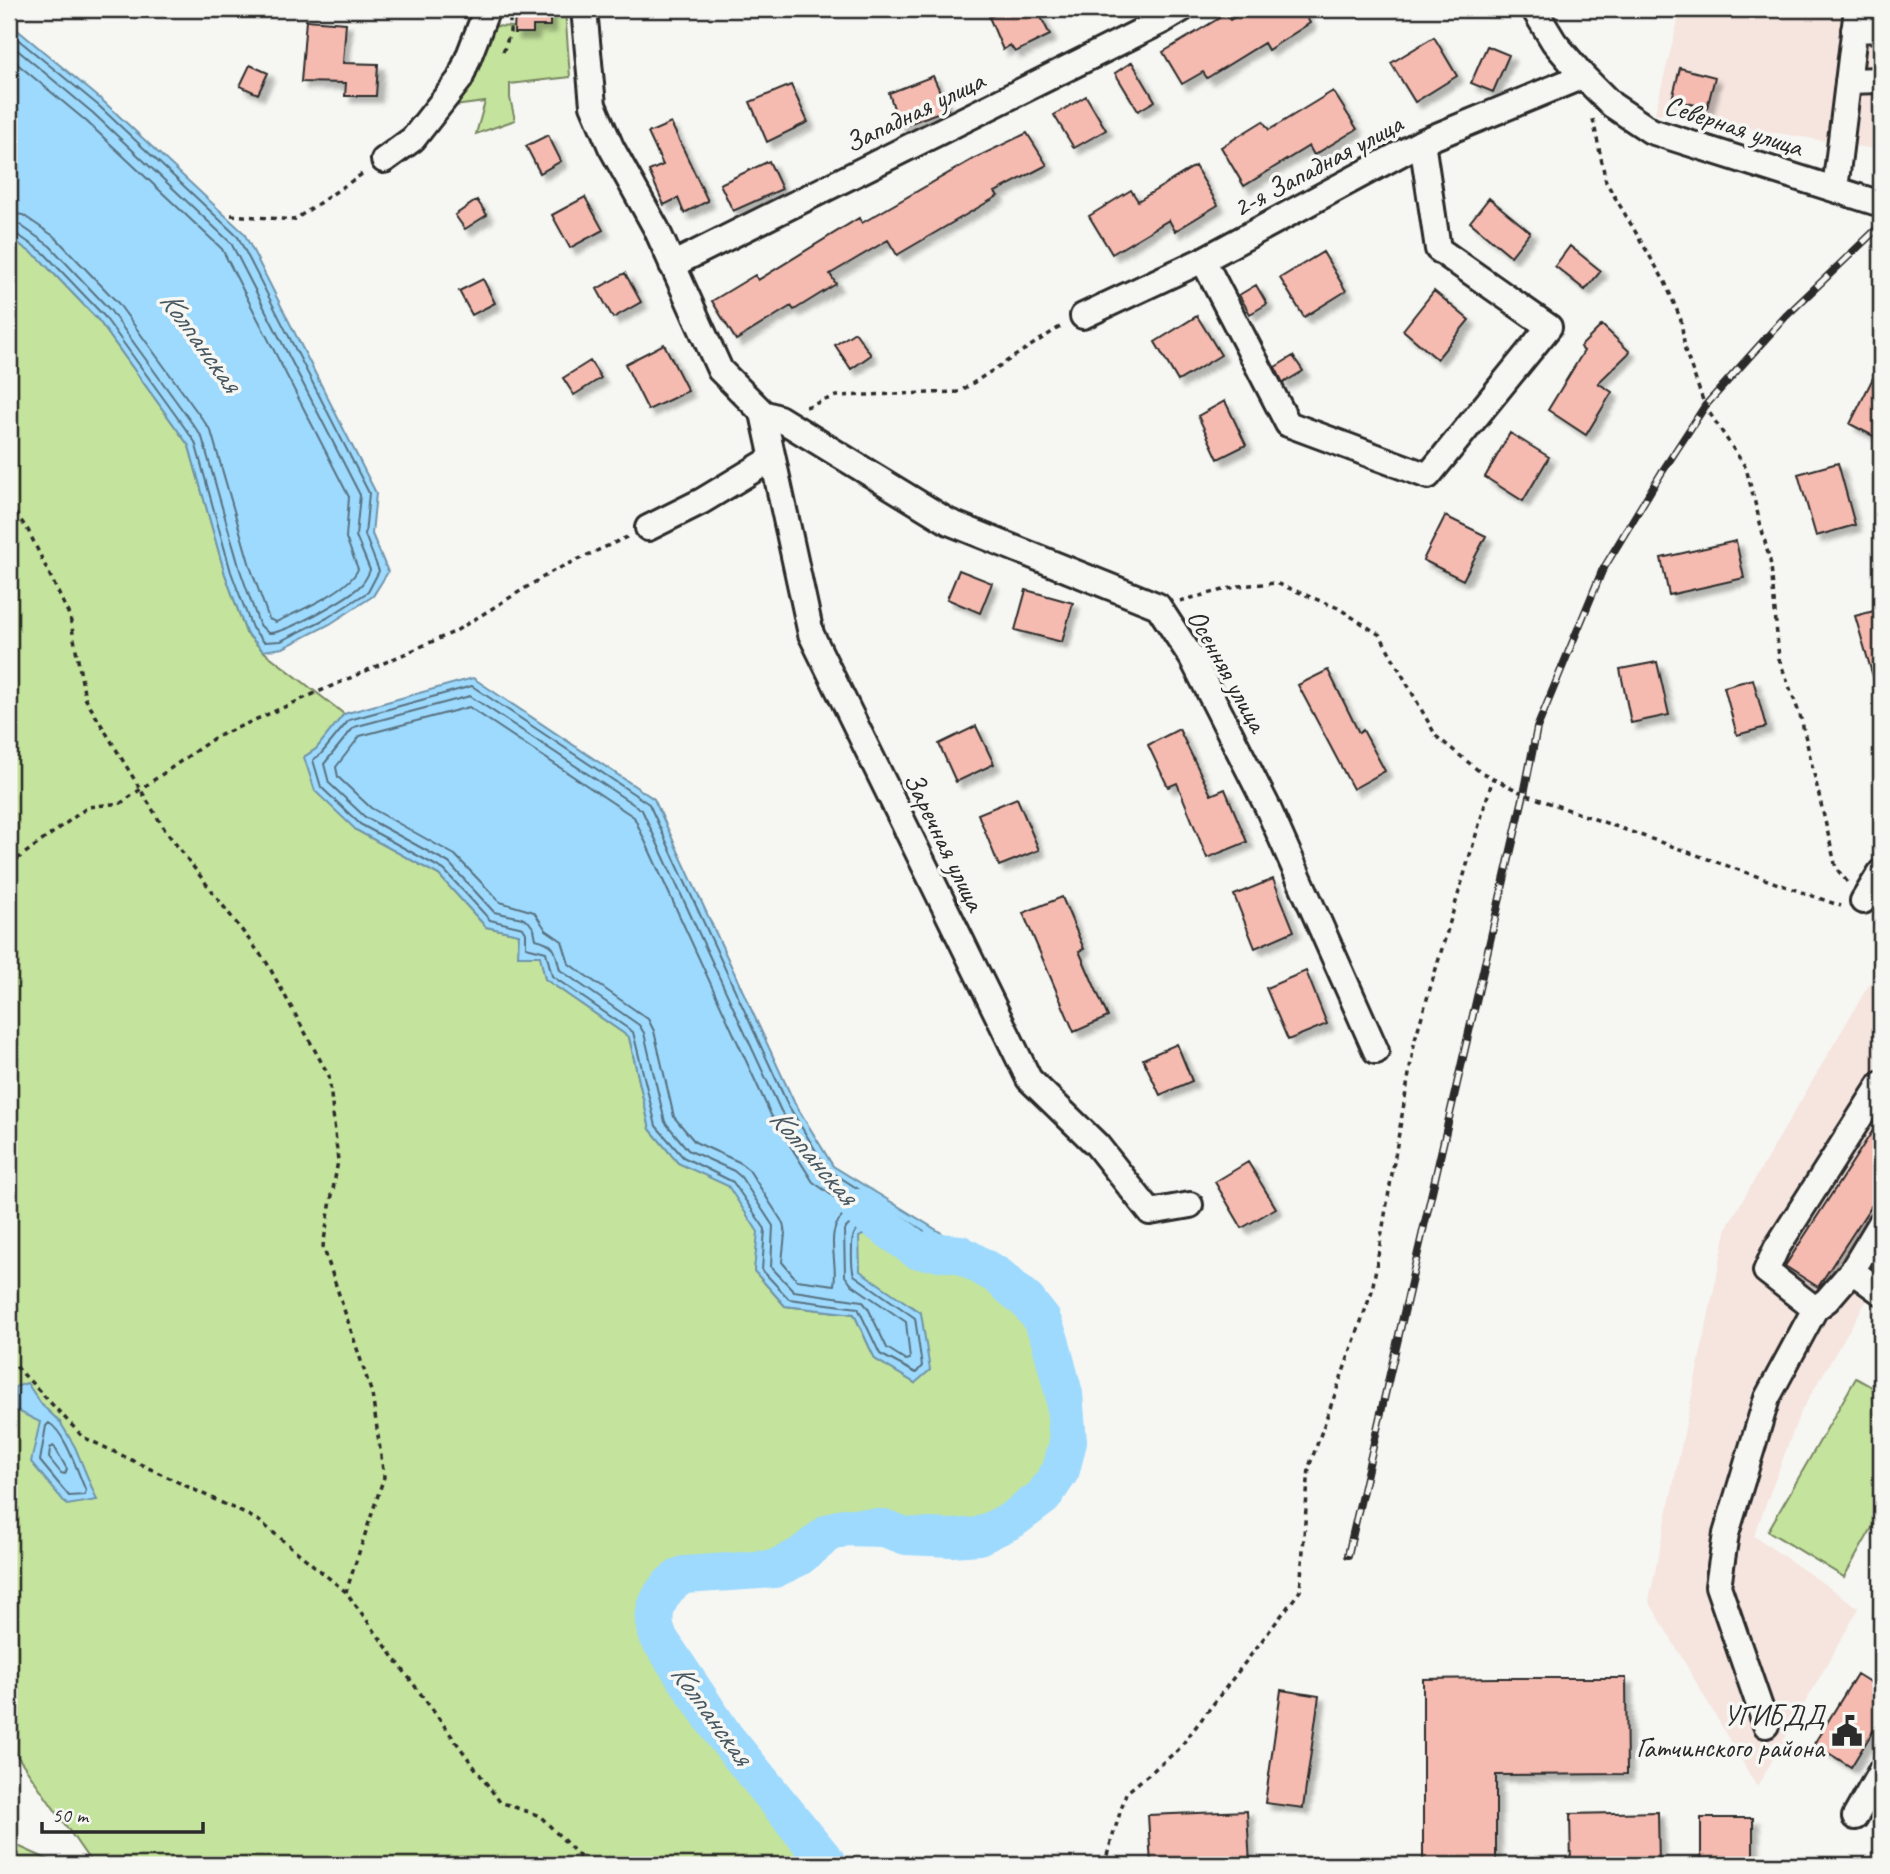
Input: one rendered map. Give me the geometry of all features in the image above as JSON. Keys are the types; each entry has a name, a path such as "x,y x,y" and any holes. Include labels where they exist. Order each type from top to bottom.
{"street":[{"path":"384,160 413,139 460,79 487,9"},
{"path":"584,9 593,106 611,147 656,228 720,370 771,415"},
{"name":"Западная улица","path":"672,265 1162,22 1182,9"},
{"name":"Северная улица","path":"1534,9 1554,42 1583,76 1612,105 1650,131 1881,205"},
{"path":"1835,190 1856,19 1881,29"},
{"name":"2-я Западная улица","path":"1083,316 1203,261 1422,142 1583,76"},
{"path":"1848,81 1881,80"},
{"path":"1203,261 1288,424 1428,476 1549,327 1438,249 1422,142"},
{"name":"Заречная улица","path":"771,415 773,458 811,634 1029,1079 1097,1145 1150,1212 1190,1205"},
{"name":"Осенняя улица","path":"771,415 949,522 1158,606 1192,658 1266,806 1376,1051"},
{"path":"648,528 773,458"},
{"path":"1863,901 1881,872"},
{"path":"1815,1309 1766,1270 1881,1084"},
{"path":"1766,1726 1718,1586 1726,1534 1767,1398 1815,1309 1827,1300 1852,1271 1881,1223"},
{"path":"1852,1271 1881,1292"},
{"path":"1855,1817 1881,1770"}],"path":[{"path":"503,52 510,27"},
{"path":"1158,606 1239,586 1276,583 1338,608 1380,635 1436,736 1479,771 1524,794 1838,906 1863,901 1836,868 1801,718 1779,659 1771,565 1746,468 1705,407 1685,349 1681,320 1665,282 1606,181 1592,115"},
{"path":"231,215 294,220 384,160"},
{"path":"771,415 836,396 959,392 1076,316 1083,316"},
{"path":"9,505 28,530 70,617 85,698 165,830 267,963 329,1076 338,1161 323,1246 372,1394 384,1477 346,1592"},
{"path":"9,864 88,807 121,803 214,738 454,632 553,571 648,528"},
{"path":"1104,1865 1126,1793 1178,1750 1300,1591 1309,1467 1372,1291 1415,1040 1493,778"},
{"path":"9,1359 83,1437 258,1520 346,1592 500,1802 540,1816 588,1865"}],"shaded area":[{"path":"1681,9 1881,9 1881,150 1655,113"},
{"path":"1881,964 1881,1276 1800,1413 1754,1536 1859,1608 1757,1787 1649,1601 1727,1227"}],"green space":[{"path":"550,9 565,9 570,77 510,84 515,120 476,134 485,102 454,106 493,26 514,27 515,33 532,33 533,26 550,26"},
{"path":"9,237 39,258 99,321 189,446 225,574 246,633 263,651 344,714 316,749 304,757 356,830 439,875 486,927 519,934 541,956 545,979 629,1037 650,1129 678,1163 728,1185 759,1232 754,1271 785,1306 854,1314 875,1359 915,1383 921,1314 859,1271 859,1236 872,1230 960,1254 998,1276 1027,1301 1042,1320 1064,1394 1068,1442 1061,1470 1043,1497 1012,1520 979,1536 952,1538 906,1536 884,1528 844,1527 829,1533 799,1557 774,1569 684,1575 668,1587 658,1603 654,1621 660,1640 725,1737 829,1865 93,1865 9,1744"},
{"path":"1856,1378 1881,1392 1881,1512 1844,1577 1768,1531"},
{"path":"9,1842 60,1865 9,1865"}],"water":[{"path":"9,23 103,101 244,233 376,493 372,534 388,572 373,596 330,624 283,648 263,651 246,632 225,574 189,446 99,321 39,258 9,237"},
{"path":"473,678 654,799 794,1102 833,1166 956,1242 960,1254 872,1230 859,1237 860,1271 921,1313 930,1370 915,1383 875,1359 854,1314 785,1306 754,1271 758,1232 728,1186 678,1163 650,1129 629,1037 545,979 540,956 518,956 519,934 486,927 439,875 356,830 315,791 304,757 316,749 344,714"},
{"path":"27,1383 42,1405 60,1422 75,1447 97,1500 67,1505 31,1462 40,1422 16,1410 15,1387"}],"building":[{"path":"515,9 550,9 550,26 533,26 533,33 514,33"},
{"path":"1009,9 1037,9 1050,35 1015,52 1010,45 1003,50 989,17"},
{"path":"1248,9 1302,9 1310,23 1268,50 1264,43 1207,78 1203,72 1182,84 1163,52 1226,14 1230,20"},
{"path":"306,20 346,23 343,63 378,64 376,96 345,96 346,83 301,82"},
{"path":"1434,37 1457,76 1415,102 1391,63"},
{"path":"1487,46 1509,55 1493,92 1471,83"},
{"path":"1132,62 1155,101 1138,111 1115,73"},
{"path":"250,65 268,73 258,94 240,86"},
{"path":"1680,68 1715,77 1707,108 1672,99"},
{"path":"933,76 948,109 900,127 889,93"},
{"path":"791,85 808,122 767,142 750,102"},
{"path":"1333,91 1357,129 1314,155 1309,146 1244,186 1221,147 1263,121 1269,130"},
{"path":"1086,96 1106,130 1074,148 1054,115"},
{"path":"671,123 708,201 684,213 678,198 664,205 649,171 663,165 648,133"},
{"path":"1027,133 1047,165 995,192 998,196 897,255 888,240 830,274 836,284 794,310 791,306 736,340 712,301 755,275 758,280 859,218 862,223 975,158"},
{"path":"548,135 561,161 540,173 526,146"},
{"path":"769,161 782,189 733,211 720,184"},
{"path":"1195,166 1218,205 1175,231 1169,220 1112,254 1089,216 1131,190 1138,201"},
{"path":"585,197 603,230 570,248 552,215"},
{"path":"1489,198 1530,232 1511,256 1470,222"},
{"path":"477,200 487,215 465,229 455,215"},
{"path":"1570,246 1601,271 1585,290 1555,266"},
{"path":"1323,252 1346,291 1304,317 1280,278"},
{"path":"625,273 641,302 613,318 597,289"},
{"path":"483,279 495,303 472,315 459,291"},
{"path":"1256,285 1267,304 1250,314 1239,295"},
{"path":"1434,291 1469,320 1437,359 1403,330"},
{"path":"1197,316 1221,355 1178,381 1155,342"},
{"path":"1602,325 1630,352 1598,383 1612,392 1586,435 1548,410 1584,351 1580,347"},
{"path":"855,332 871,355 851,369 835,345"},
{"path":"664,344 688,391 648,410 625,364"},
{"path":"1293,356 1303,371 1283,383 1275,367"},
{"path":"590,361 601,378 574,395 563,378"},
{"path":"1881,362 1881,440 1850,424"},
{"path":"1225,401 1246,445 1218,459 1198,416"},
{"path":"1510,433 1549,457 1523,501 1485,477"},
{"path":"1838,463 1855,525 1816,536 1798,474"},
{"path":"1445,516 1486,536 1463,580 1423,560"},
{"path":"1736,541 1744,578 1669,595 1661,558"},
{"path":"959,570 992,583 980,613 947,599"},
{"path":"1026,590 1073,603 1062,642 1015,630"},
{"path":"1881,609 1881,690 1877,690 1855,616"},
{"path":"1657,662 1669,715 1631,723 1620,669"},
{"path":"1328,670 1359,733 1363,730 1385,771 1353,789 1298,685"},
{"path":"1753,679 1766,727 1737,735 1724,687"},
{"path":"976,726 994,764 956,782 939,744"},
{"path":"1179,729 1211,795 1225,789 1247,842 1207,858 1177,783 1168,787 1148,745"},
{"path":"1017,798 1039,850 999,866 978,814"},
{"path":"1273,879 1294,931 1255,948 1234,895"},
{"path":"1062,897 1084,949 1079,951 1108,1017 1074,1032 1023,913"},
{"path":"1306,971 1327,1024 1288,1040 1266,988"},
{"path":"1177,1044 1192,1081 1160,1095 1143,1059"},
{"path":"1881,1118 1881,1191 1818,1287 1785,1266"},
{"path":"1248,1162 1276,1208 1242,1228 1215,1182"},
{"name":"УГИБДД Гатчинского района","path":"1857,1674 1881,1689 1881,1718 1851,1767 1814,1744"},
{"path":"1626,1678 1627,1774 1496,1775 1496,1865 1423,1865 1423,1679"},
{"path":"1281,1690 1319,1696 1303,1808 1265,1803"},
{"path":"1247,1811 1250,1865 1151,1865 1148,1815"},
{"path":"1658,1812 1659,1865 1571,1865 1570,1814"},
{"path":"1701,1818 1753,1818 1753,1865 1701,1865"}],"waterway":[{"name":"Колпанская","path":"829,1865 725,1737 660,1640 654,1621 662,1595 684,1575 774,1569 799,1557 829,1533 844,1527 884,1528 906,1536 979,1536 1012,1520 1043,1497 1061,1470 1068,1442 1064,1394 1050,1340 1042,1320 1027,1301 998,1276 960,1254 917,1250 859,1208"}],"railway":[{"path":"1348,1555 1537,728 1602,571 1705,406 1786,316 1881,225"}],"place":[{"name":"УГИБДД Гатчинского района","path":"1847,1731"}]}
